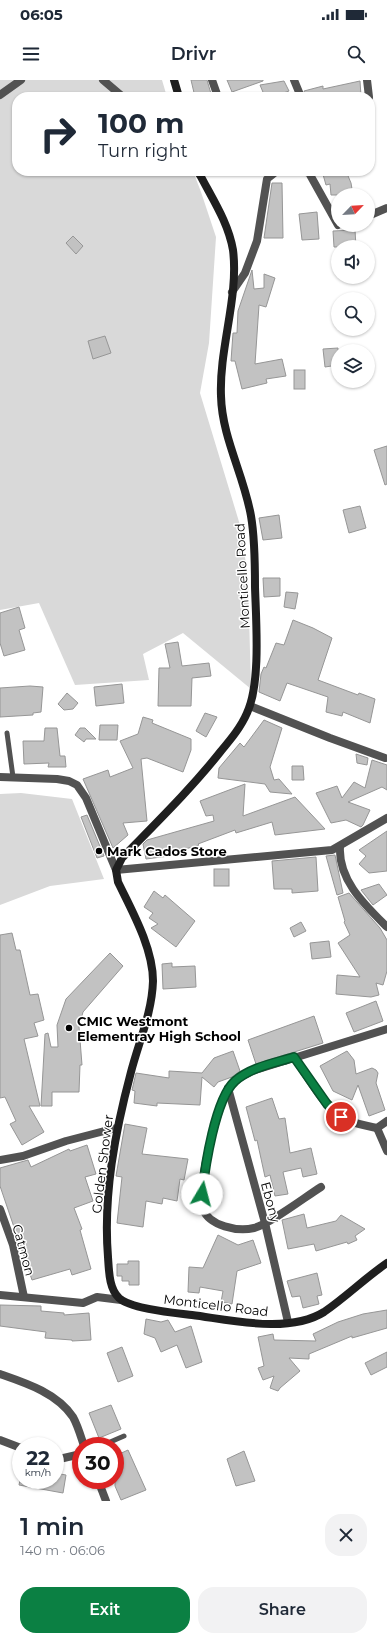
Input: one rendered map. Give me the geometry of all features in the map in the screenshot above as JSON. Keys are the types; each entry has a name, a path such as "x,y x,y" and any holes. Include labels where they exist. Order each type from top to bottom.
{"main road":[{"path":"174,80 178,92"},
{"name":"Monticello Road","path":"116,870 122,858 210,766 241,723 250,706 256,654 254,540 248,500 226,433 221,396 223,356 234,271 229,235 203,176"},
{"name":"Golden Shower","path":"116,870 118,882 150,957 153,980 151,1004 116,1128 110,1181 107,1244 111,1282 115,1293 121,1300"},
{"name":"Monticello Road","path":"121,1300 131,1304 165,1312 262,1324 288,1322 308,1318 322,1313 387,1263"}],"street":[{"path":"0,95 21,80"},
{"path":"103,80 117,92"},
{"path":"212,80 216,92"},
{"path":"294,80 299,92"},
{"path":"366,80 368,92"},
{"path":"231,293 246,273 257,241 267,179 271,176"},
{"path":"310,176 331,212"},
{"path":"375,213 387,208"},
{"path":"250,706 385,758"},
{"path":"0,777 57,779 69,781 77,785 86,798 116,870 332,850 340,847 387,818"},
{"path":"340,847 340,862 349,883 387,927"},
{"path":"321,1187 255,1228 238,1229 213,1222 206,1216 203,1207 202,1194 210,1144 228,1088 252,1071 387,1030"},
{"path":"294,1057 333,1111 351,1122 377,1128 387,1121"},
{"name":"Ebony","path":"228,1088 265,1223 288,1322"},
{"path":"0,1160 23,1156 66,1141 116,1128"},
{"path":"377,1128 387,1151"},
{"name":"Catmon","path":"0,1209 13,1245 24,1297"},
{"path":"0,1294 83,1303 97,1298 121,1300"},
{"path":"0,1374 28,1384 63,1405 73,1418 80,1437"},
{"path":"0,1440 12,1445"},
{"path":"101,1489 106,1501"}],"lane":[{"path":"7,733 13,777"}],"shaded area":[{"path":"0,80 162,80 166,92 12,92 12,176 195,176 216,237 209,343 200,393 240,525 248,577 251,689 183,633 143,654 149,680 75,685 39,603 0,610"},
{"path":"21,793 72,799 104,879 50,886 0,905 0,794"}],"building":[{"path":"191,80 207,80 211,92 194,92"},
{"path":"227,80 263,80 263,81 232,92"},
{"path":"284,81 289,91 263,92 260,85"},
{"path":"360,81 361,92 304,91 323,86 323,89"},
{"path":"323,176 348,176 352,188 331,188 331,195 330,184 326,185"},
{"path":"272,183 282,183 283,238 264,238"},
{"path":"317,212 319,239 302,240 299,214"},
{"path":"333,232 355,232 356,240 334,240"},
{"path":"73,236 83,246 76,254 66,243"},
{"path":"252,270 254,289 264,288 264,274 275,278 266,307 259,305 255,364 282,359 286,376 266,379 267,383 242,389 235,361 231,361 233,333 237,333 238,311"},
{"path":"105,336 111,353 93,359 88,341"},
{"path":"331,348 331,366 325,367 323,349"},
{"path":"294,370 305,370 305,389 294,389"},
{"path":"387,446 387,484 385,485 374,450"},
{"path":"360,506 366,528 349,533 343,510"},
{"path":"279,515 282,538 263,540 259,518"},
{"path":"263,578 280,578 280,596 264,597"},
{"path":"286,592 298,593 295,609 284,607"},
{"path":"19,607 25,628 19,630 25,650 4,656 0,643 0,613"},
{"path":"293,620 332,638 318,680 358,695 359,693 375,699 370,723 343,712 342,716 326,712 328,697 287,683 280,701 259,692 261,674 264,667 266,668 276,643 284,645"},
{"path":"178,642 182,666 209,663 211,676 192,678 191,706 158,706 159,668 170,668 165,644"},
{"path":"122,684 124,703 96,706 94,687"},
{"path":"30,686 43,687 41,712 33,713 33,715 0,717 0,688"},
{"path":"67,693 78,703 73,709 64,710 58,704"},
{"path":"205,713 217,717 206,737 196,731"},
{"path":"143,717 153,720 152,723 191,739 191,750 183,772 147,758 141,759 147,821 123,823 128,835 113,848 83,779 108,770 110,777 133,768 120,741 138,734"},
{"path":"264,720 282,728 270,767 274,780 279,779 292,794 270,792 265,784 218,778 219,768 240,743 244,747"},
{"path":"100,725 118,725 117,740 99,740"},
{"path":"45,728 57,728 60,756 65,756 66,767 48,767 49,763 24,764 23,741 44,741"},
{"path":"80,728 85,728 96,739 86,739 84,742 75,735"},
{"path":"356,754 368,758 367,765 357,763"},
{"path":"372,760 387,765 387,790 382,787 348,802 370,810 361,827 346,820 331,823 316,793 337,786 342,798 354,782 365,788"},
{"path":"292,766 303,766 304,780 292,780"},
{"path":"245,784 243,816 295,797 325,829 275,835 272,822 236,833 235,830 198,844 199,845 168,854 169,856 146,859 143,844 147,840 214,821 213,815 206,816 200,801"},
{"path":"87,815 104,856 97,858 81,817"},
{"path":"387,831 387,871 369,873 359,864 366,856 359,850"},
{"path":"335,855 343,893 337,895 326,856"},
{"path":"316,857 318,891 292,893 292,889 274,889 272,861"},
{"path":"214,869 229,869 229,886 214,886"},
{"path":"379,884 387,895 373,905 361,890"},
{"path":"154,891 163,898 165,895 195,921 176,947 151,928 158,924 149,918 153,913 144,907"},
{"path":"349,893 380,928 387,940 387,971 383,985 376,983 379,995 371,997 336,994 337,975 360,977 338,943 350,935 344,922 345,921 338,897"},
{"path":"301,922 306,931 294,937 290,928"},
{"path":"12,933 16,950 20,950 30,995 38,994 44,1020 34,1023 38,1036 24,1039 40,1106 29,1106 44,1132 22,1145 10,1124 16,1121 5,1097 0,1098 0,935"},
{"path":"329,941 331,957 312,959 310,943"},
{"path":"110,953 123,966 83,1012 79,1027 82,1065 80,1065 79,1092 52,1092 52,1106 41,1106 45,1034 48,1033 51,1047 58,1047 57,1025 66,999"},
{"path":"172,963 172,967 195,966 196,987 163,989 162,964"},
{"path":"376,1001 383,1021 354,1032 346,1013"},
{"path":"314,1016 323,1043 256,1064 248,1040"},
{"path":"233,1051 240,1071 232,1077 218,1082 214,1087 202,1077 200,1105 157,1103 157,1106 134,1103 135,1091 132,1090 136,1073 169,1078 169,1071 202,1073 214,1058"},
{"path":"347,1051 354,1060 356,1074 372,1068 378,1073 376,1083 385,1110 369,1116 358,1085 352,1100 333,1091 320,1066"},
{"path":"272,1098 279,1119 285,1118 290,1153 311,1148 317,1174 303,1177 301,1168 283,1172 288,1194 275,1196 270,1175 265,1177 257,1140 255,1141 246,1107"},
{"path":"125,1124 147,1128 142,1154 188,1159 184,1180 180,1179 177,1201 163,1198 162,1204 146,1201 143,1227 117,1223 122,1177 116,1176"},
{"path":"87,1145 96,1174 85,1177 93,1201 74,1208 82,1229 80,1230 91,1269 72,1275 70,1269 32,1280 0,1186 0,1168 28,1160 31,1167 69,1149 70,1151"},
{"path":"304,1214 307,1228 336,1221 341,1215 365,1229 355,1236 357,1240 348,1244 347,1242 316,1251 314,1244 288,1249 282,1220"},
{"path":"218,1235 238,1245 253,1240 261,1263 237,1271 232,1304 221,1302 223,1291 200,1287 199,1293 188,1292 189,1267 203,1268"},
{"path":"128,1261 139,1261 139,1285 129,1285 129,1281 122,1281 122,1276 117,1276 117,1264 128,1264"},
{"path":"317,1273 322,1295 317,1296 319,1304 303,1308 300,1296 292,1297 287,1281"},
{"path":"0,1305 41,1306 41,1311 64,1313 64,1315 89,1313 91,1340 72,1341 45,1338 46,1332 0,1326"},
{"path":"387,1310 387,1328 352,1338 352,1336 309,1354 309,1359 289,1358 300,1371 278,1391 270,1388 274,1376 263,1380 258,1368 264,1366 258,1337 273,1334 274,1340 316,1341 313,1334 338,1322 363,1314"},
{"path":"146,1319 161,1322 168,1320 175,1332 191,1326 202,1362 186,1368 177,1345 161,1352 155,1338 144,1334"},
{"path":"122,1347 133,1376 118,1382 107,1353"},
{"path":"387,1352 387,1367 371,1375 365,1363"},
{"path":"111,1405 121,1429 99,1437 89,1413"},
{"path":"128,1450 146,1490 121,1500 116,1489 124,1489 124,1452"},
{"path":"244,1451 255,1481 236,1486 227,1459"},
{"path":"64,1475 66,1475 64,1487"},
{"path":"41,1489 64,1489 63,1493"}],"place":[{"name":"Mark Cados Store","path":"99,851"},
{"name":"CMIC Westmont Elementray High School","path":"69,1028"}],"route":[{"path":"202,1194 210,1144 228,1088 252,1071 294,1057 327,1104 341,1117"}]}
